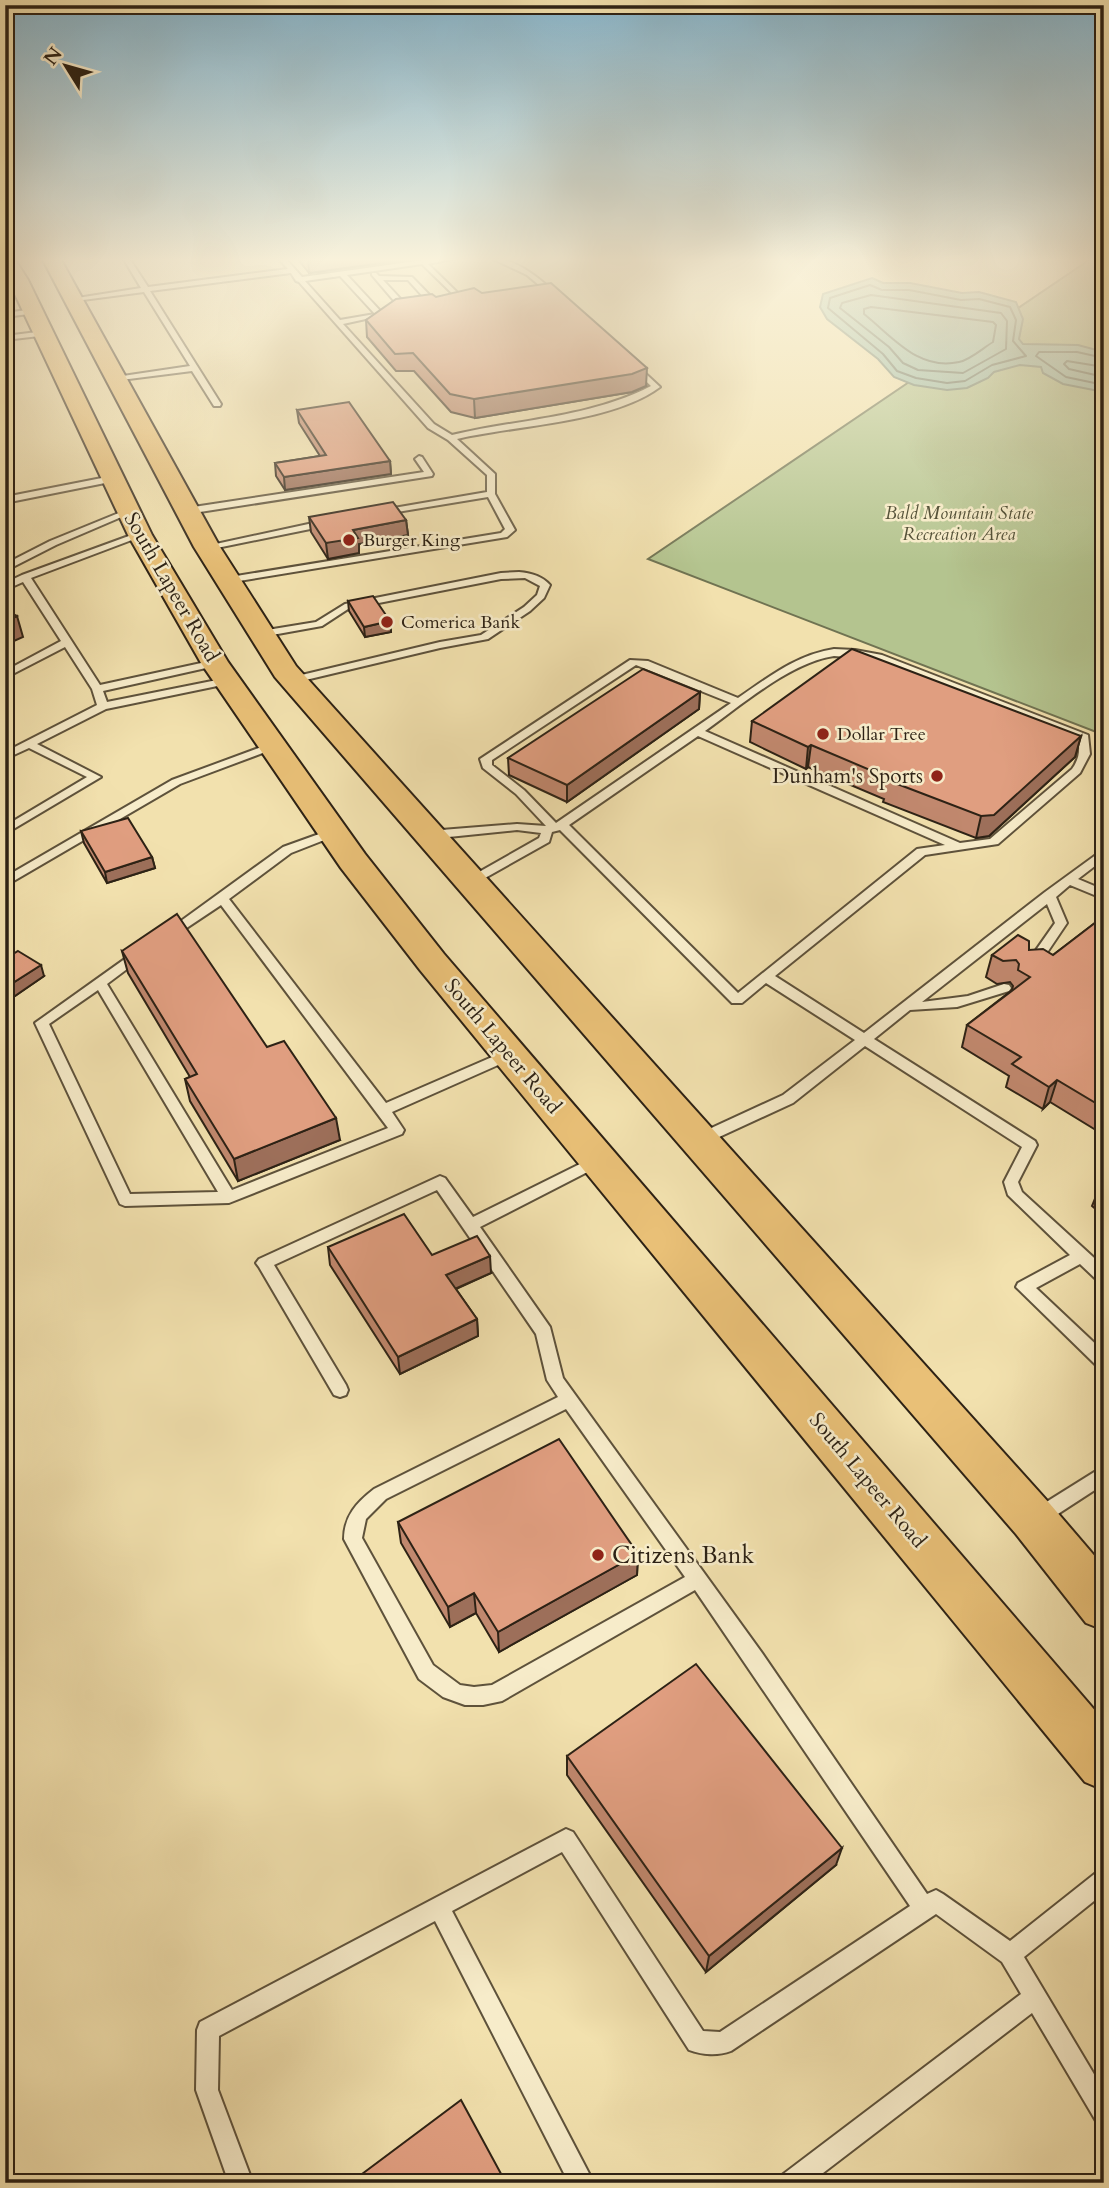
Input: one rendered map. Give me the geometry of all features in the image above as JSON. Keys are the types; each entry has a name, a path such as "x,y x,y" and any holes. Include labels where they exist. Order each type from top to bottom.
{"main road":[{"name":"South Lapeer Road","path":"58,360 134,524 221,672 333,833 424,952 1094,1740"},
{"path":"74,360 84,380 102,385 117,382"},
{"path":"106,360 207,547 293,680 469,883 1033,1519 1104,1606"},
{"path":"100,449 152,445"}],"lane":[{"path":"190,360 217,404"},
{"path":"227,580 504,535 510,530 491,494 491,474 451,438 431,426 373,360"},
{"path":"451,438 486,428 597,411 629,402 656,387 628,360"},
{"path":"117,382 195,368"},
{"path":"187,511 429,474 419,459"},
{"path":"5,500 112,479"},
{"path":"371,515 491,494"},
{"path":"207,547 344,520"},
{"path":"5,568 53,543 134,524"},
{"path":"5,587 134,524"},
{"path":"261,634 319,624 345,607 501,576 522,576 540,580 545,585 541,597 527,609 484,637 293,680"},
{"path":"25,577 97,689 103,706"},
{"path":"5,675 66,643"},
{"path":"469,883 545,840 555,828 740,702 808,658 828,651 855,651 877,657 1083,735 1085,760 1076,771 994,842 921,852 737,1000 555,828 520,792 487,766 486,759 634,662 644,663 740,702"},
{"path":"97,689 221,672"},
{"path":"5,756 103,706 221,672"},
{"path":"697,732 962,848"},
{"path":"5,831 95,777 27,743"},
{"path":"5,882 176,782 272,746"},
{"path":"427,835 517,827 555,828"},
{"path":"222,898 397,1130 229,1197 125,1200 42,1023 287,850 333,833"},
{"path":"698,1141 788,1099 1104,853"},
{"path":"1069,880 1104,895"},
{"path":"1029,967 1060,923 1049,895"},
{"path":"766,977 1030,1145 1012,1182 1015,1195 1104,1277"},
{"path":"100,982 229,1197"},
{"path":"907,1006 941,1007 971,1002 1004,988"},
{"path":"383,1110 511,1054"},
{"path":"470,1225 600,1159"},
{"path":"340,1390 264,1263 440,1182 544,1332 555,1380 698,1579 925,1909"},
{"path":"1082,1256 1024,1287 1104,1362"},
{"path":"569,1400 380,1494 362,1509 351,1525 353,1539 426,1672 444,1688 470,1699 495,1694 698,1579"},
{"path":"1033,1519 1104,1474"},
{"path":"241,2183 207,2090 208,2030 566,1839 697,2042 723,2043 936,1901 1010,1954 1104,2113"},
{"path":"1010,1954 1104,1880"},
{"path":"439,1907 582,2183"},
{"path":"790,2183 1035,1997"}],"green space":[{"name":"Bald Mountain State Recreation Area","path":"941,360 1104,360 1104,735 648,559"}],"water":[{"path":"879,360 1104,360 1104,392 1063,384 1043,373 1041,367 1020,365 994,372 988,378 967,388 947,390 914,385 894,377"}],"building":[{"path":"419,360 638,360 647,368 632,374 474,399 450,394"},
{"path":"349,402 390,461 284,477 275,463 326,455 297,410"},
{"path":"393,502 406,520 353,530 358,538 326,543 309,517"},
{"path":"373,596 390,621 364,627 348,601"},
{"path":"5,610 17,616 5,622"},
{"path":"852,649 1081,736 994,815 981,816 887,780 889,778 811,745 808,747 752,721"},
{"path":"643,669 700,692 567,785 508,758"},
{"path":"128,818 152,857 105,872 81,831"},
{"path":"177,914 267,1047 284,1041 336,1118 234,1159 185,1079 197,1074 122,951"},
{"path":"1104,916 1104,1108 1057,1080 1049,1087 1012,1064 1021,1057 967,1025 1030,977 1018,970 1019,964 1016,960 1003,961 992,955 1018,935 1029,941 1029,950 1043,949 1053,955"},
{"path":"18,951 41,965 8,986 5,984 5,959"},
{"path":"404,1214 432,1255 477,1236 490,1256 446,1275 477,1319 398,1357 328,1247"},
{"path":"559,1439 638,1554 498,1632 474,1593 448,1607 398,1522"},
{"path":"696,1664 842,1848 709,1956 567,1756"},
{"path":"461,2100 506,2183 350,2183"}],"place":[{"name":"Burger King","path":"349,540"},
{"name":"Comerica Bank","path":"387,622"},
{"name":"Dollar Tree","path":"823,734"},
{"name":"Dunham's Sports","path":"937,776"},
{"name":"Citizens Bank","path":"598,1555"}]}
